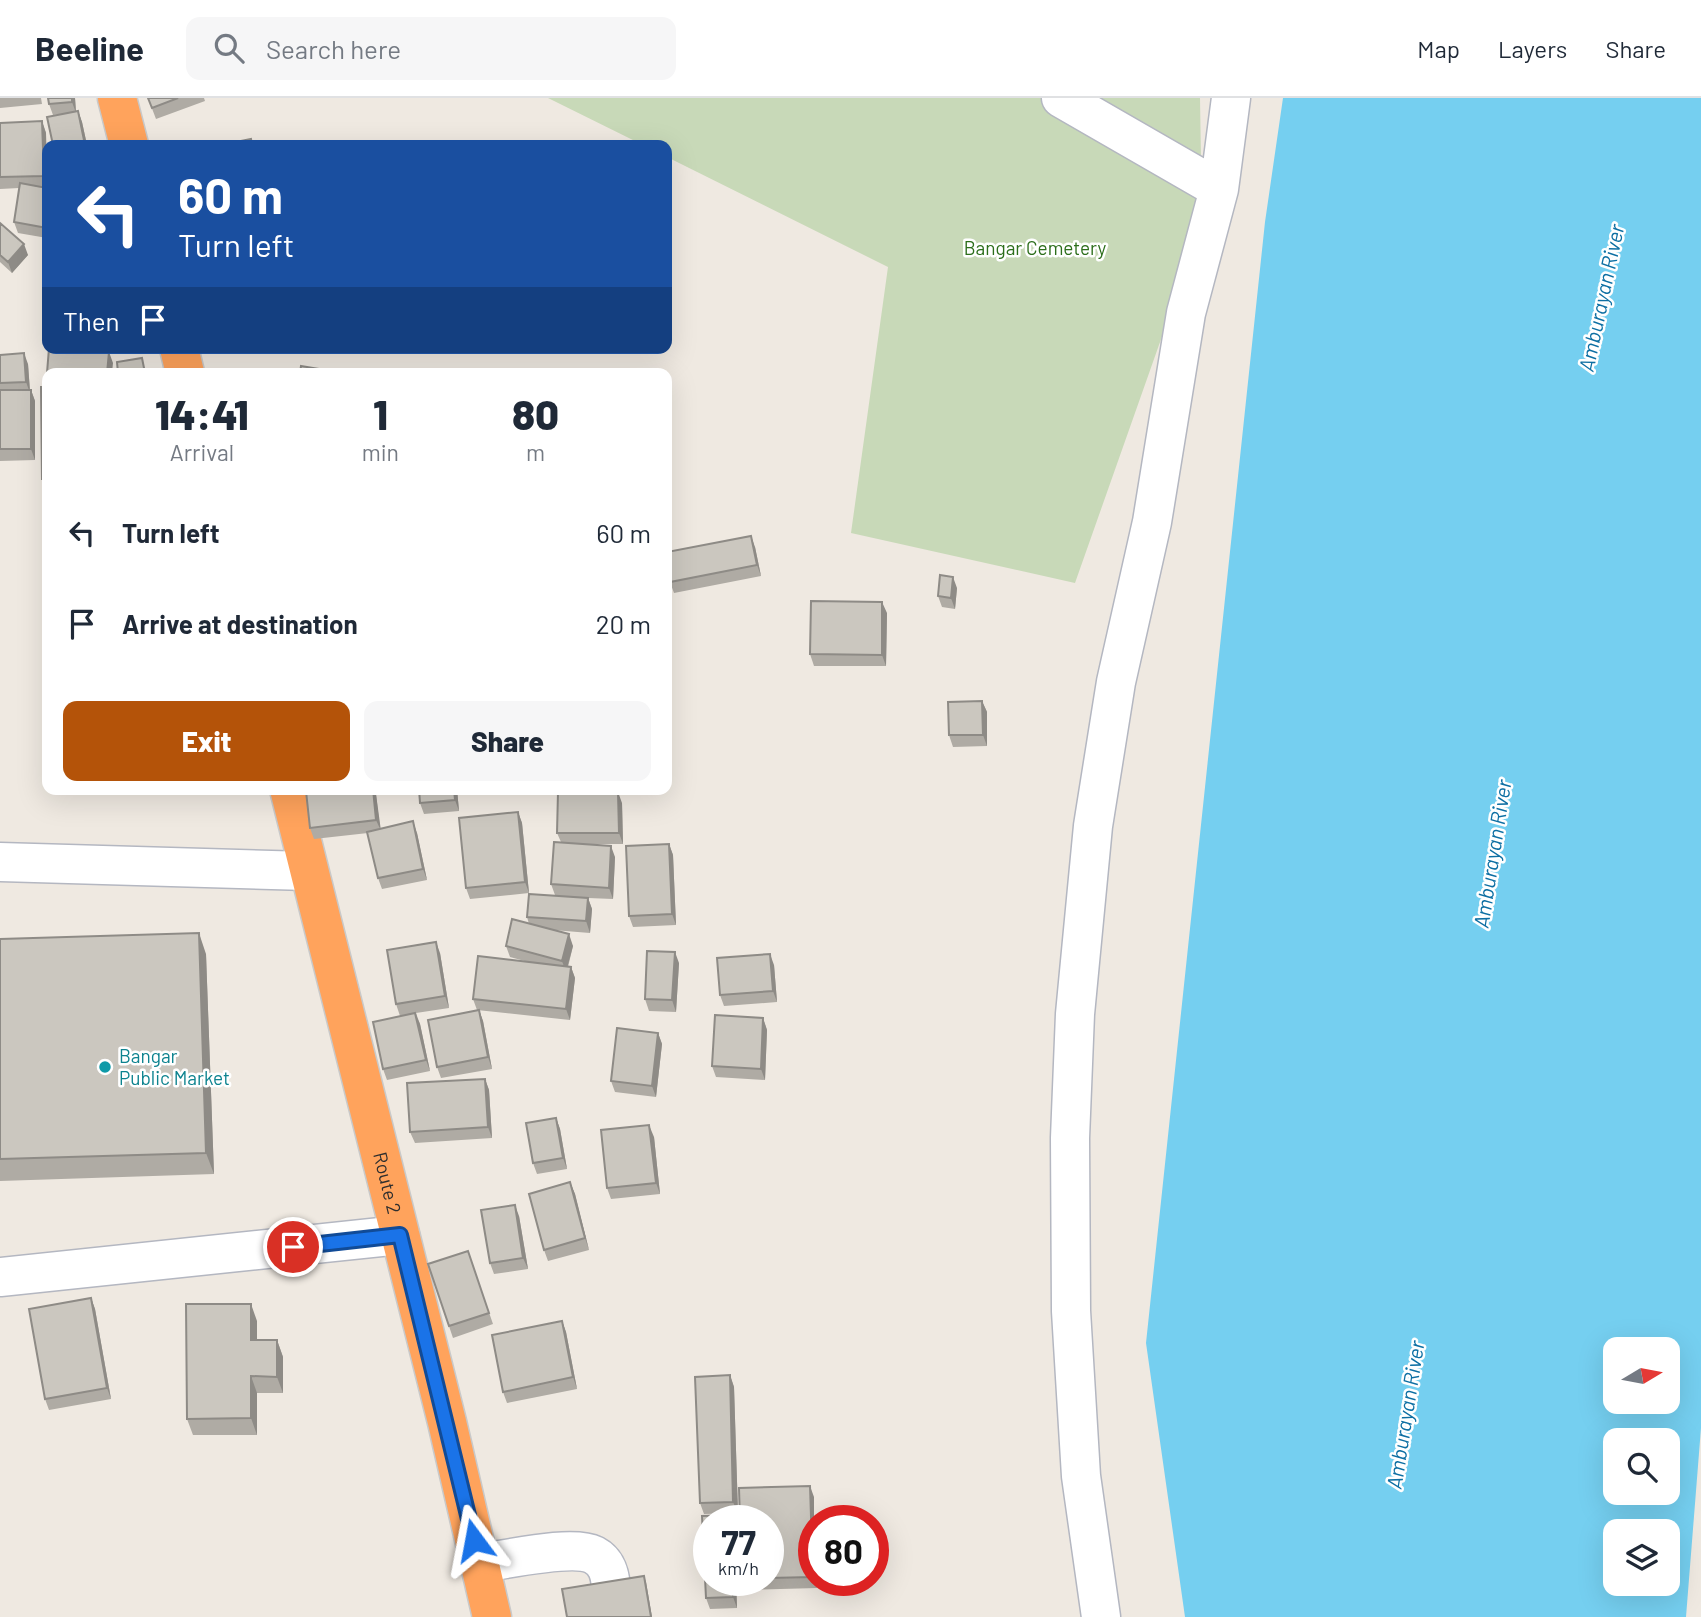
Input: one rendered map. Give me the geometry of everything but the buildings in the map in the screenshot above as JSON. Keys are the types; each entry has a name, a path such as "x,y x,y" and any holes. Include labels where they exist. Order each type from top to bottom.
{"highway":[{"path":"117,98 128,140"},
{"name":"Route 2","path":"290,795 492,1617"}],"street":[{"path":"1060,98 1220,189"},
{"path":"1101,1617 1081,1476 1071,1311 1070,1138 1075,1014 1093,826 1116,682 1152,522 1186,313 1220,189 1231,98"},
{"path":"0,862 307,871"},
{"path":"0,1277 400,1235"},
{"path":"480,1563 584,1553 600,1560 607,1568 611,1587"}],"green space":[{"name":"Bangar Cemetery","path":"548,98 1200,98 1202,223 1075,583 851,533 888,267 672,159 672,140 633,140"}],"water":[{"name":"Amburayan River","path":"1283,98 1701,98 1701,1428 1686,1617 1185,1617 1146,1343 1265,222"}],"place":[{"name":"Bangar Public Market","path":"105,1067"}],"route":[{"path":"293,1247 400,1235 474,1540"}]}
